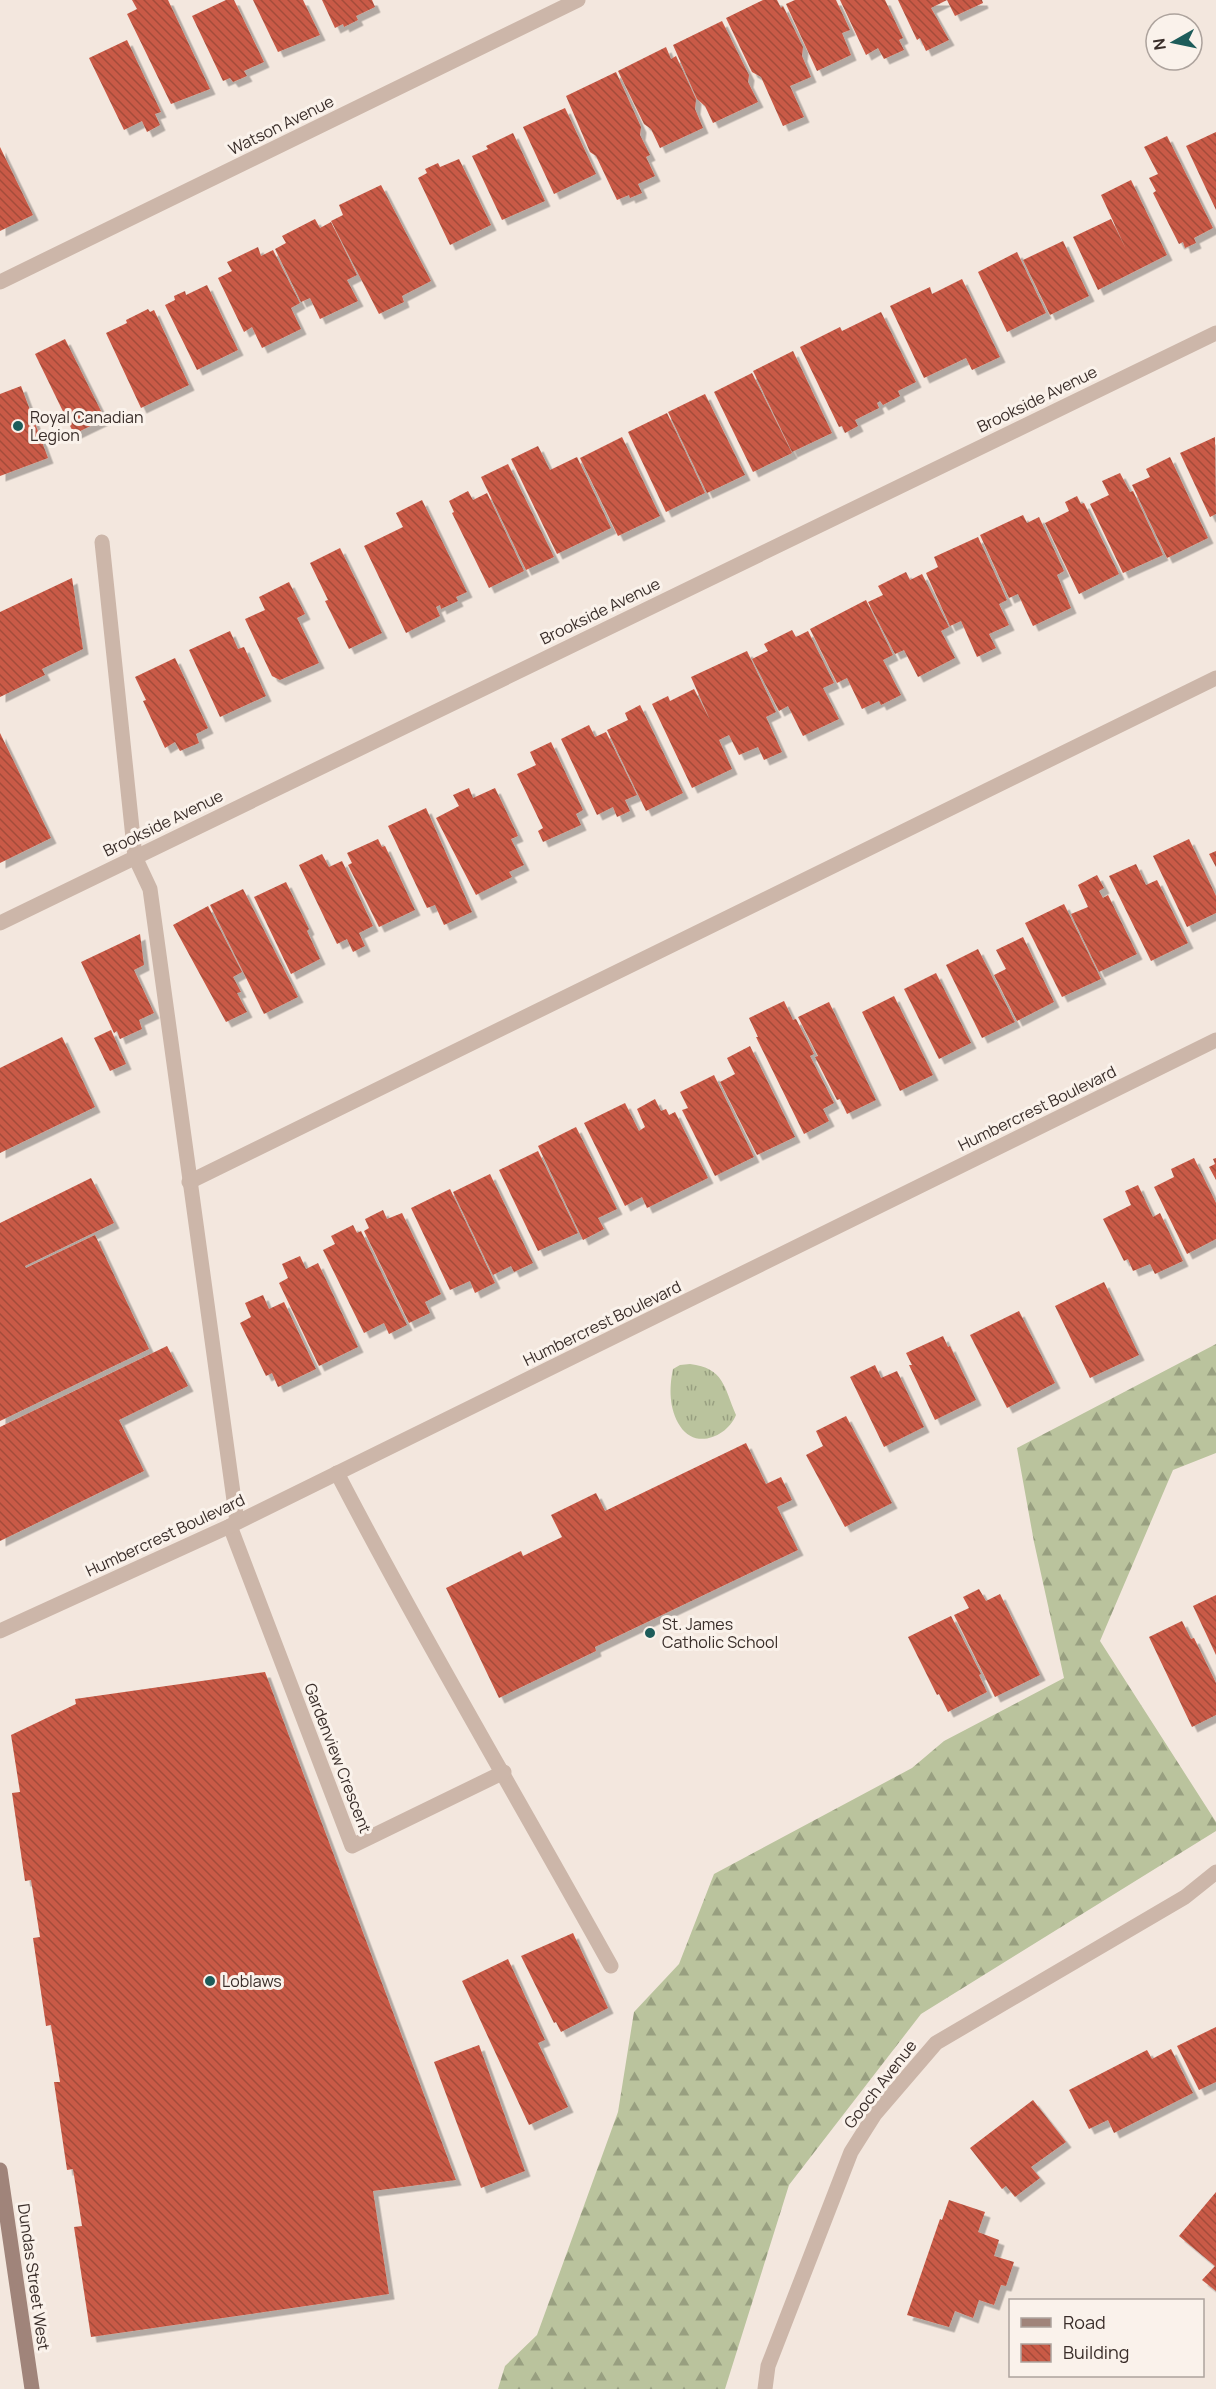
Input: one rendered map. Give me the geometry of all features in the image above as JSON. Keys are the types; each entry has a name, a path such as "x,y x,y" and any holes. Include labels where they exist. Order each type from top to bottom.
{"main road":[{"name":"Dundas Street West","path":"0,2170 32,2389"}],"street":[{"name":"Watson Avenue","path":"0,282 578,0"},
{"name":"Brookside Avenue","path":"0,922 1216,333"},
{"path":"102,543 135,857 150,889 233,1524"},
{"path":"189,1182 1216,678"},
{"name":"Humbercrest Boulevard","path":"0,1631 233,1524 1216,1040"},
{"path":"337,1473 460,1699 504,1772 611,1966"},
{"name":"Gardenview Crescent","path":"233,1524 352,1846 504,1772"},
{"name":"Gooch Avenue","path":"765,2389 768,2366 851,2152 875,2114 921,2060 936,2043 1185,1897 1216,1872"}],"green space":[{"path":"1216,1344 1216,1453 1173,1470 1100,1641 1216,1822 1216,1831 921,2014 789,2185 725,2389 498,2389 505,2366 537,2335 618,2112 634,2012 679,1964 714,1874 912,1768 944,1741 1064,1678 1034,1542 1017,1448"},
{"path":"690,1364 710,1370 721,1380 736,1415 726,1429 710,1438 694,1438 686,1433 676,1419 672,1406 673,1369 680,1365"}],"building":[{"path":"132,0 168,0 210,89 171,104 127,14 137,9"},
{"path":"226,0 234,0 264,62 244,71 247,76 233,82 230,78 223,81 192,16"},
{"path":"253,0 303,0 320,35 278,52"},
{"path":"322,0 372,0 375,7 356,16 358,20 344,27 343,24 335,28"},
{"path":"763,0 777,0 781,8 783,6 803,47 802,56 811,77 790,86 804,117 783,126 761,77 752,72 726,18"},
{"path":"795,0 836,0 850,30 842,33 851,55 817,71 786,4"},
{"path":"840,0 885,0 903,38 899,40 904,50 884,59 878,48 866,55"},
{"path":"898,0 947,0 931,8 949,40 926,51 920,38 917,40"},
{"path":"947,0 982,0 983,3 955,16"},
{"path":"722,21 749,75 748,82 758,102 713,123 705,106 697,99 673,45"},
{"path":"127,40 161,112 155,114 160,125 147,132 142,121 124,130 89,58"},
{"path":"666,47 671,59 676,56 696,99 695,109 703,128 660,148 651,129 644,124 618,71"},
{"path":"616,72 641,127 640,135 650,155 646,157 655,176 638,184 642,193 617,200 596,156 590,152 566,96"},
{"path":"565,108 596,174 554,194 523,127"},
{"path":"1216,132 1216,210 1186,146"},
{"path":"513,133 545,201 502,220 472,156 488,149 486,146"},
{"path":"1167,136 1213,228 1194,238 1196,243 1185,248 1183,242 1179,244 1153,193 1156,191 1149,178 1158,174 1144,147"},
{"path":"0,147 33,215 0,231"},
{"path":"459,159 491,225 450,245 418,178 427,173 425,169 438,163 440,167"},
{"path":"1131,180 1167,255 1098,290 1073,237 1111,219 1126,249 1101,195"},
{"path":"381,185 431,281 402,296 404,302 379,314 331,221 343,215 339,205"},
{"path":"315,219 320,228 331,222 357,275 347,280 358,301 320,319 310,298 301,302 275,249 286,243 282,236"},
{"path":"1063,241 1089,296 1050,315 1023,260"},
{"path":"258,247 261,256 273,250 300,303 291,308 301,329 262,348 252,327 244,332 218,278 232,271 227,262"},
{"path":"1017,252 1046,313 1007,332 978,272"},
{"path":"962,279 1000,357 972,370 966,358 924,378 890,306 930,287 932,294"},
{"path":"207,285 238,350 197,370 165,305 175,300 174,296 185,291 186,295"},
{"path":"148,309 150,312 154,310 189,385 141,408 106,333"},
{"path":"881,312 916,382 898,391 900,396 883,405 880,401 877,403 879,408 855,420 858,426 845,433 842,426 839,427 800,347 840,327 842,331"},
{"path":"65,339 105,419 74,434 35,354"},
{"path":"793,351 832,433 792,452 753,371"},
{"path":"752,373 792,453 753,472 714,392"},
{"name":"Royal Canadian Legion","path":"21,386 48,458 0,476 0,394"},
{"path":"705,394 745,475 707,493 668,412"},
{"path":"667,413 705,493 666,512 628,432"},
{"path":"622,437 660,516 618,536 580,458"},
{"path":"1215,437 1216,514 1210,517 1180,453"},
{"path":"538,446 550,470 577,457 611,528 557,554 511,459"},
{"path":"1170,457 1208,538 1167,558 1132,485 1150,477 1146,469"},
{"path":"508,464 554,557 526,570 481,477"},
{"path":"1120,473 1130,492 1133,491 1163,555 1123,573 1090,504 1109,495 1102,481"},
{"path":"468,491 473,500 487,493 524,571 489,588 452,513 454,512 449,501"},
{"path":"1077,496 1081,504 1084,503 1119,574 1079,594 1045,523 1069,511 1065,502"},
{"path":"422,500 467,592 456,597 458,601 441,609 440,605 436,607 440,616 406,633 364,546 403,527 396,513"},
{"path":"1023,515 1027,523 1039,517 1064,571 1057,575 1071,608 1033,626 1018,594 1009,598 980,535"},
{"path":"978,537 1007,600 999,604 1009,625 989,634 996,648 977,657 961,621 950,626 926,573 938,567 934,557"},
{"path":"340,548 382,633 349,649 325,601 328,600 310,563"},
{"path":"906,572 910,580 922,574 949,627 941,631 955,658 918,677 904,650 895,654 868,602 883,595 878,586"},
{"path":"72,578 83,649 42,669 45,675 0,697 0,612"},
{"path":"289,582 305,614 297,618 319,663 280,680 272,676 245,619 265,610 259,597"},
{"path":"866,600 893,655 883,660 901,695 881,705 879,701 862,709 847,678 837,683 810,629"},
{"path":"792,630 796,637 808,631 834,683 823,688 839,719 803,736 788,706 779,711 752,659 768,651 764,644"},
{"path":"230,631 238,649 244,647 266,696 220,717 189,650"},
{"path":"747,651 776,712 766,717 782,752 764,760 758,747 739,755 729,735 719,740 732,769 692,788 652,704 668,696 670,701 694,689 710,720 691,677"},
{"path":"175,658 208,728 196,734 199,743 180,751 175,742 165,748 143,701 146,700 135,677"},
{"path":"640,705 683,793 646,811 607,730 628,720 625,713"},
{"path":"589,725 595,737 606,732 637,795 625,800 630,811 617,817 613,807 597,815 561,739"},
{"path":"0,733 51,838 0,863"},
{"path":"551,742 583,810 576,814 581,825 543,842 538,831 543,828 517,774 536,765 530,752"},
{"path":"469,788 473,798 495,788 518,836 511,839 524,865 509,872 512,877 476,895 436,818 459,806 453,795"},
{"path":"426,808 472,912 444,925 435,905 427,908 388,826"},
{"path":"378,839 382,847 385,846 415,910 379,927 348,865 352,863 347,853"},
{"path":"1189,839 1216,896 1216,913 1187,927 1153,856"},
{"path":"1216,851 1216,867 1209,854"},
{"path":"322,854 329,867 342,861 373,926 359,933 365,946 353,952 347,939 337,944 299,865"},
{"path":"1136,864 1146,885 1157,880 1188,943 1151,961 1109,876"},
{"path":"1097,875 1104,888 1099,891 1103,898 1108,895 1137,954 1099,972 1071,914 1088,907 1078,885"},
{"path":"286,882 309,929 307,931 320,959 291,974 254,897"},
{"path":"243,889 298,997 264,1014 210,905"},
{"path":"1064,904 1101,979 1062,997 1025,923"},
{"path":"208,906 242,972 233,977 241,992 237,993 247,1012 226,1022 173,925"},
{"path":"140,934 144,965 134,970 154,1013 139,1020 142,1029 120,1039 117,1031 114,1033 81,962"},
{"path":"1023,937 1054,1002 1017,1021 994,975 1006,969 996,950"},
{"path":"978,949 1015,1022 982,1038 946,965"},
{"path":"936,973 971,1043 939,1059 904,989"},
{"path":"894,996 933,1075 900,1091 862,1012"},
{"path":"784,1001 814,1054 810,1056 834,1103 823,1109 829,1121 804,1134 756,1037 758,1037 749,1018"},
{"path":"829,1002 876,1100 847,1114 840,1099 837,1100 815,1057 818,1056 798,1017"},
{"path":"111,1030 126,1064 110,1071 94,1038"},
{"path":"62,1037 95,1107 0,1153 0,1068"},
{"path":"750,1046 795,1137 757,1155 720,1082 735,1074 727,1058"},
{"path":"714,1075 754,1157 715,1176 682,1110 688,1108 680,1092"},
{"path":"655,1099 661,1111 666,1109 669,1115 675,1112 708,1178 647,1208 642,1197 625,1206 584,1123 625,1103 639,1131 645,1127 637,1109"},
{"path":"576,1127 617,1209 598,1218 604,1229 583,1240 538,1146"},
{"path":"538,1151 578,1233 538,1251 499,1170"},
{"path":"1194,1158 1216,1203 1216,1239 1187,1254 1154,1187 1174,1177 1171,1169"},
{"path":"1216,1158 1216,1180 1209,1167 1215,1164 1213,1159"},
{"path":"490,1174 533,1263 514,1272 511,1266 493,1275 453,1192"},
{"path":"91,1178 114,1223 25,1266 26,1268 95,1235 149,1349 0,1421 0,1223"},
{"path":"1138,1185 1153,1217 1160,1213 1183,1261 1155,1274 1150,1264 1133,1271 1128,1259 1124,1261 1103,1219 1131,1205 1125,1191"},
{"path":"450,1189 495,1283 475,1293 470,1281 450,1290 411,1208"},
{"path":"383,1210 387,1219 402,1213 441,1294 425,1302 430,1313 409,1323 364,1231 369,1228 365,1219"},
{"path":"353,1225 357,1233 361,1231 407,1325 389,1334 384,1323 364,1333 323,1250 335,1244 331,1236"},
{"path":"300,1256 306,1269 318,1263 358,1347 319,1366 279,1283 288,1278 282,1264"},
{"path":"1104,1282 1139,1355 1090,1378 1055,1306"},
{"path":"263,1295 269,1309 284,1302 316,1369 278,1387 272,1373 266,1376 240,1323 251,1317 245,1303"},
{"path":"1019,1311 1055,1383 1007,1408 970,1335"},
{"path":"943,1336 976,1400 935,1420 909,1365 912,1365 906,1353"},
{"path":"167,1346 188,1386 119,1420 144,1471 0,1541 0,1427"},
{"path":"875,1365 881,1378 897,1371 924,1427 884,1447 850,1377"},
{"path":"846,1416 892,1503 845,1527 806,1455 823,1446 816,1431"},
{"path":"746,1443 766,1484 781,1477 792,1500 777,1507 798,1550 595,1647 596,1651 499,1698 446,1588 521,1551 523,1556 562,1537 551,1515 596,1493 605,1511"},
{"path":"979,1589 986,1601 1000,1594 1040,1675 995,1697 954,1615 969,1608 963,1597"},
{"path":"1216,1595 1216,1655 1193,1606"},
{"path":"951,1616 981,1674 979,1675 987,1692 948,1712 908,1637"},
{"path":"1182,1621 1191,1639 1194,1638 1216,1683 1216,1715 1192,1727 1149,1637"},
{"name":"Loblaws","path":"265,1672 456,2180 373,2191 389,2294 91,2337 74,2227 82,2226 73,2169 67,2170 54,2082 60,2082 51,2025 46,2026 33,1938 40,1937 31,1880 25,1881 12,1793 20,1792 11,1735 76,1704 75,1699"},
{"path":"573,1933 608,2008 561,2032 556,2022 554,2023 521,1956"},
{"path":"508,1959 545,2040 538,2043 568,2107 529,2125 462,1981"},
{"path":"1216,2027 1216,2082 1199,2090 1177,2046"},
{"path":"479,2045 525,2171 481,2188 434,2062"},
{"path":"1171,2049 1193,2093 1114,2133 1108,2120 1089,2129 1069,2090 1147,2050 1152,2059"},
{"path":"1033,2100 1066,2142 1031,2167 1040,2178 1015,2197 1006,2186 1002,2189 970,2148"},
{"path":"1216,2192 1216,2291 1202,2280 1215,2266 1179,2236"},
{"path":"949,2200 985,2212 978,2232 999,2240 994,2256 1014,2262 1006,2286 1001,2285 994,2305 979,2300 973,2318 955,2311 949,2327 907,2315 940,2219 942,2220"}],"place":[{"name":"Royal Canadian Legion","path":"18,426"},
{"name":"St. James Catholic School","path":"650,1633"},
{"name":"Loblaws","path":"210,1981"}]}
